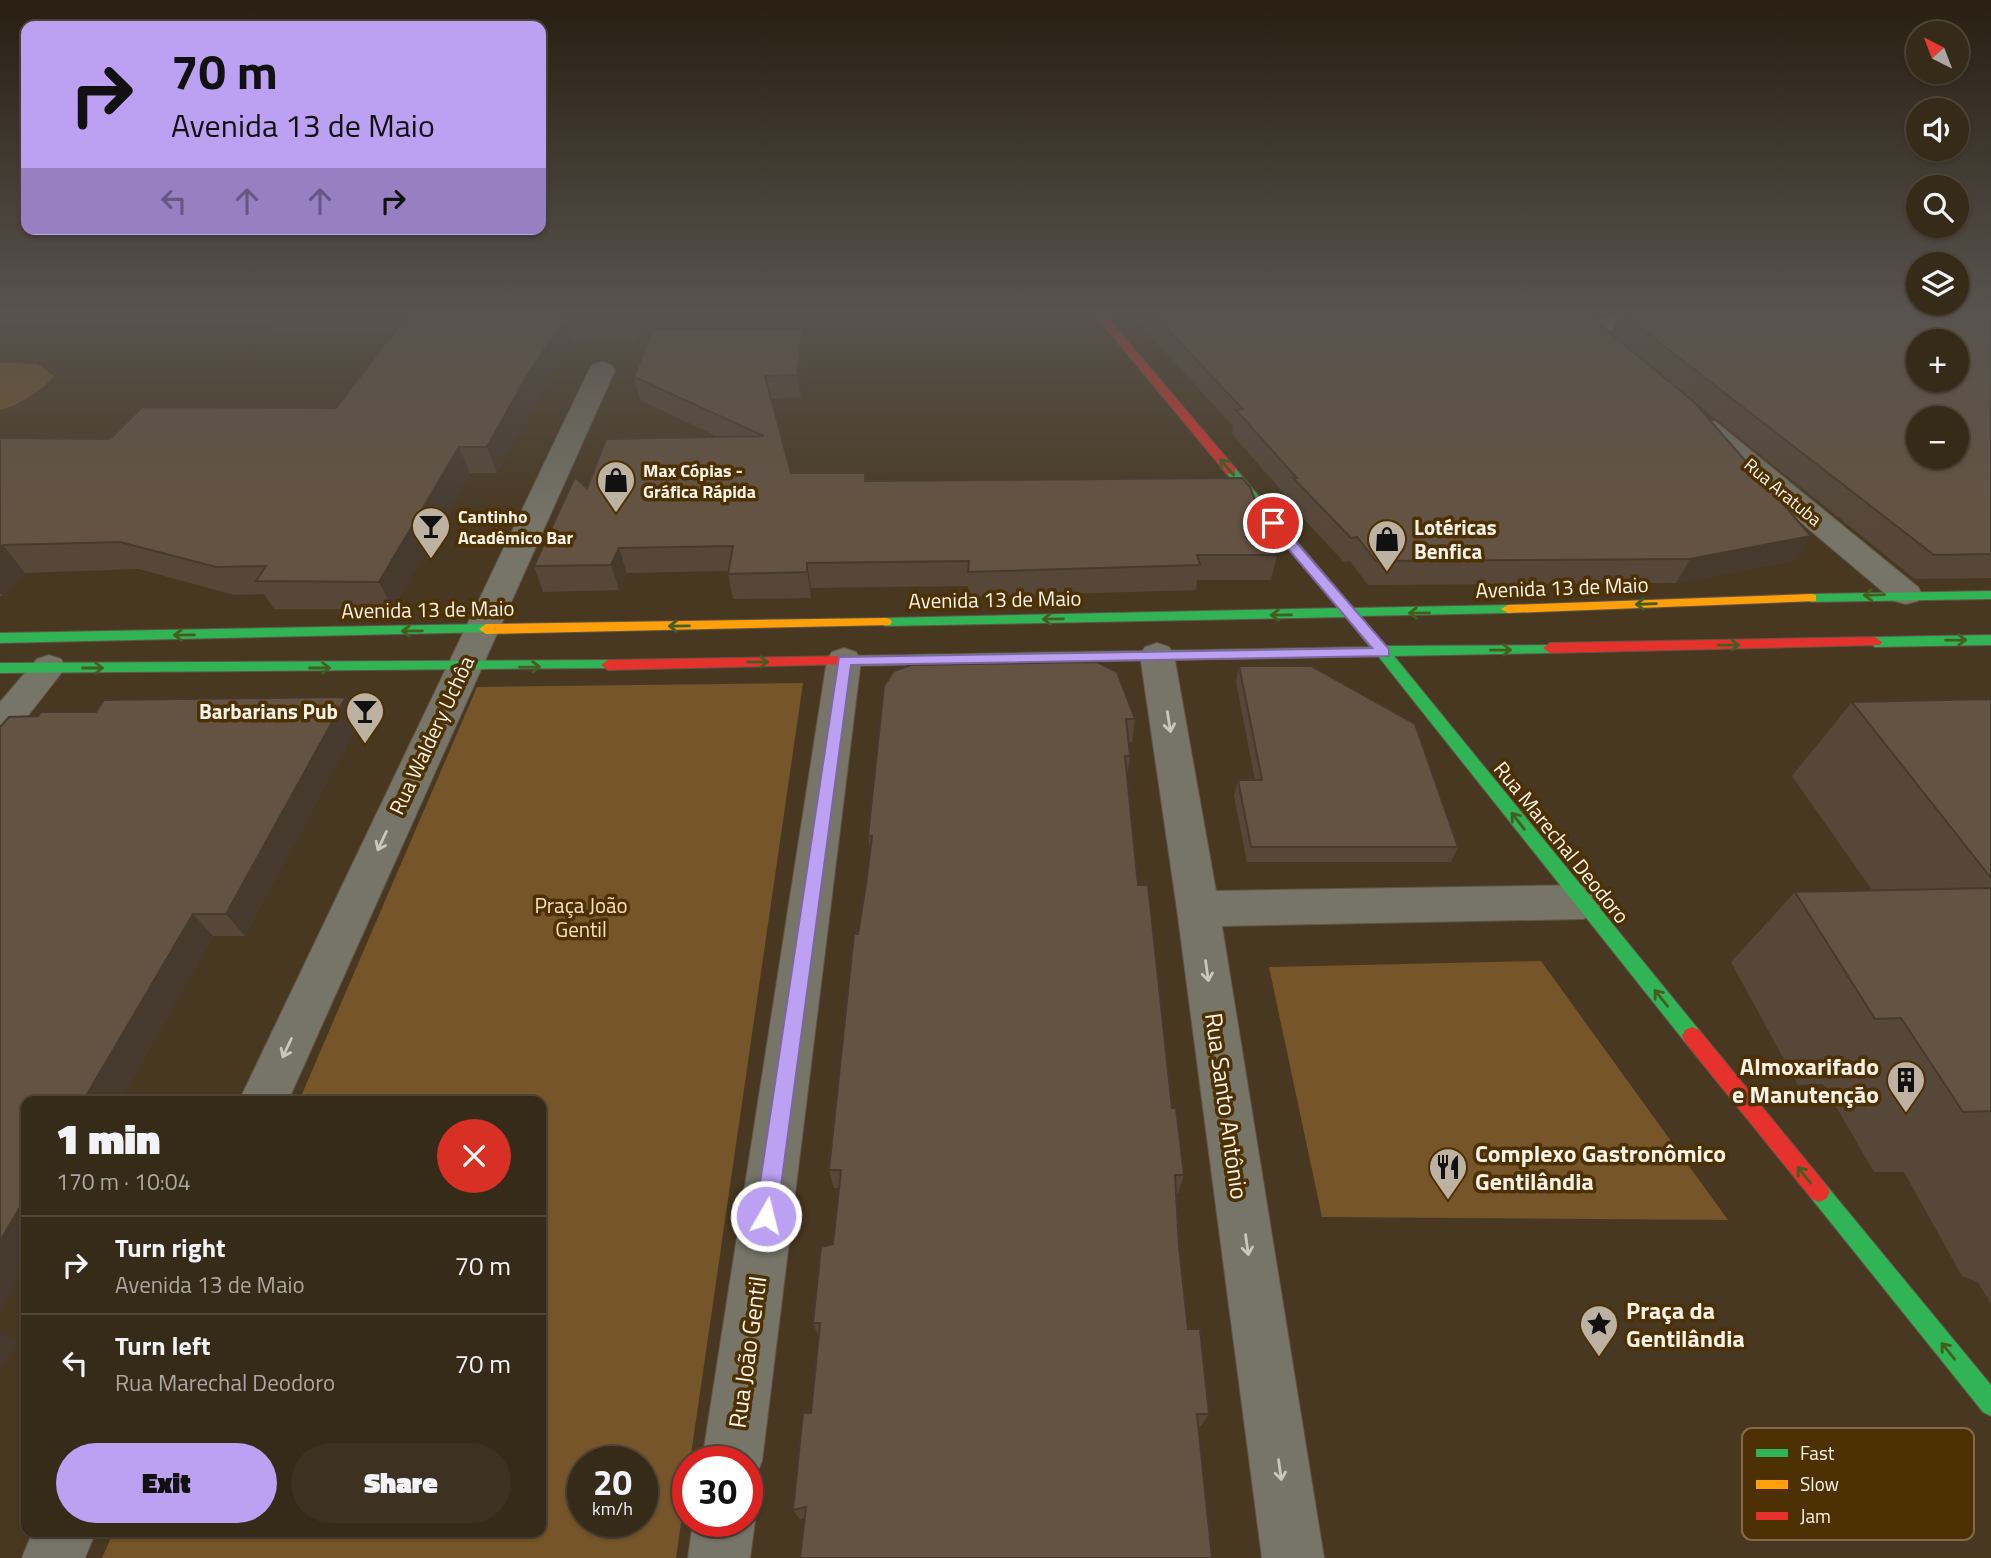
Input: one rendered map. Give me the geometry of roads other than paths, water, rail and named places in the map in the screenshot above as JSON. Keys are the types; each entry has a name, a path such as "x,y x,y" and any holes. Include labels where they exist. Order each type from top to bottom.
{"main road":[{"name":"Rua Marechal Deodoro","path":"1157,383 1349,614 1384,652 1583,902 1991,1404"},
{"name":"Avenida 13 de Maio","path":"1,662 480,630 1349,614 1906,594 1991,595"},
{"name":"Avenida 13 de Maio","path":"1,662 49,667 462,668 1991,640"}],"street":[{"name":"Rua Waldery Uchôa","path":"264,1096 596,383"},
{"name":"Rua Aratuba","path":"1684,410 1906,594"},
{"name":"Rua Santo Antônio","path":"1157,655 1198,909 1293,1558"},
{"name":"Rua João Gentil","path":"734,1446 844,660"},
{"path":"0,726 49,667"},
{"path":"1198,909 1583,902"},
{"path":"53,1558 62,1537"},
{"path":"719,1558 722,1537"}],"place":[{"name":"Max Cópias - Gráfica Rápida","path":"616,514"},
{"name":"Cantinho Acadêmico Bar","path":"431,560"},
{"name":"Lotéricas Benfica","path":"1387,573"},
{"name":"Barbarians Pub","path":"365,745"},
{"name":"Almoxarifado e Manutenção","path":"1906,1114"},
{"name":"Complexo Gastronômico Gentilândia","path":"1448,1201"},
{"name":"Praça da Gentilândia","path":"1599,1358"}],"park label":[{"name":"Praça João Gentil","path":"581,917"}]}
